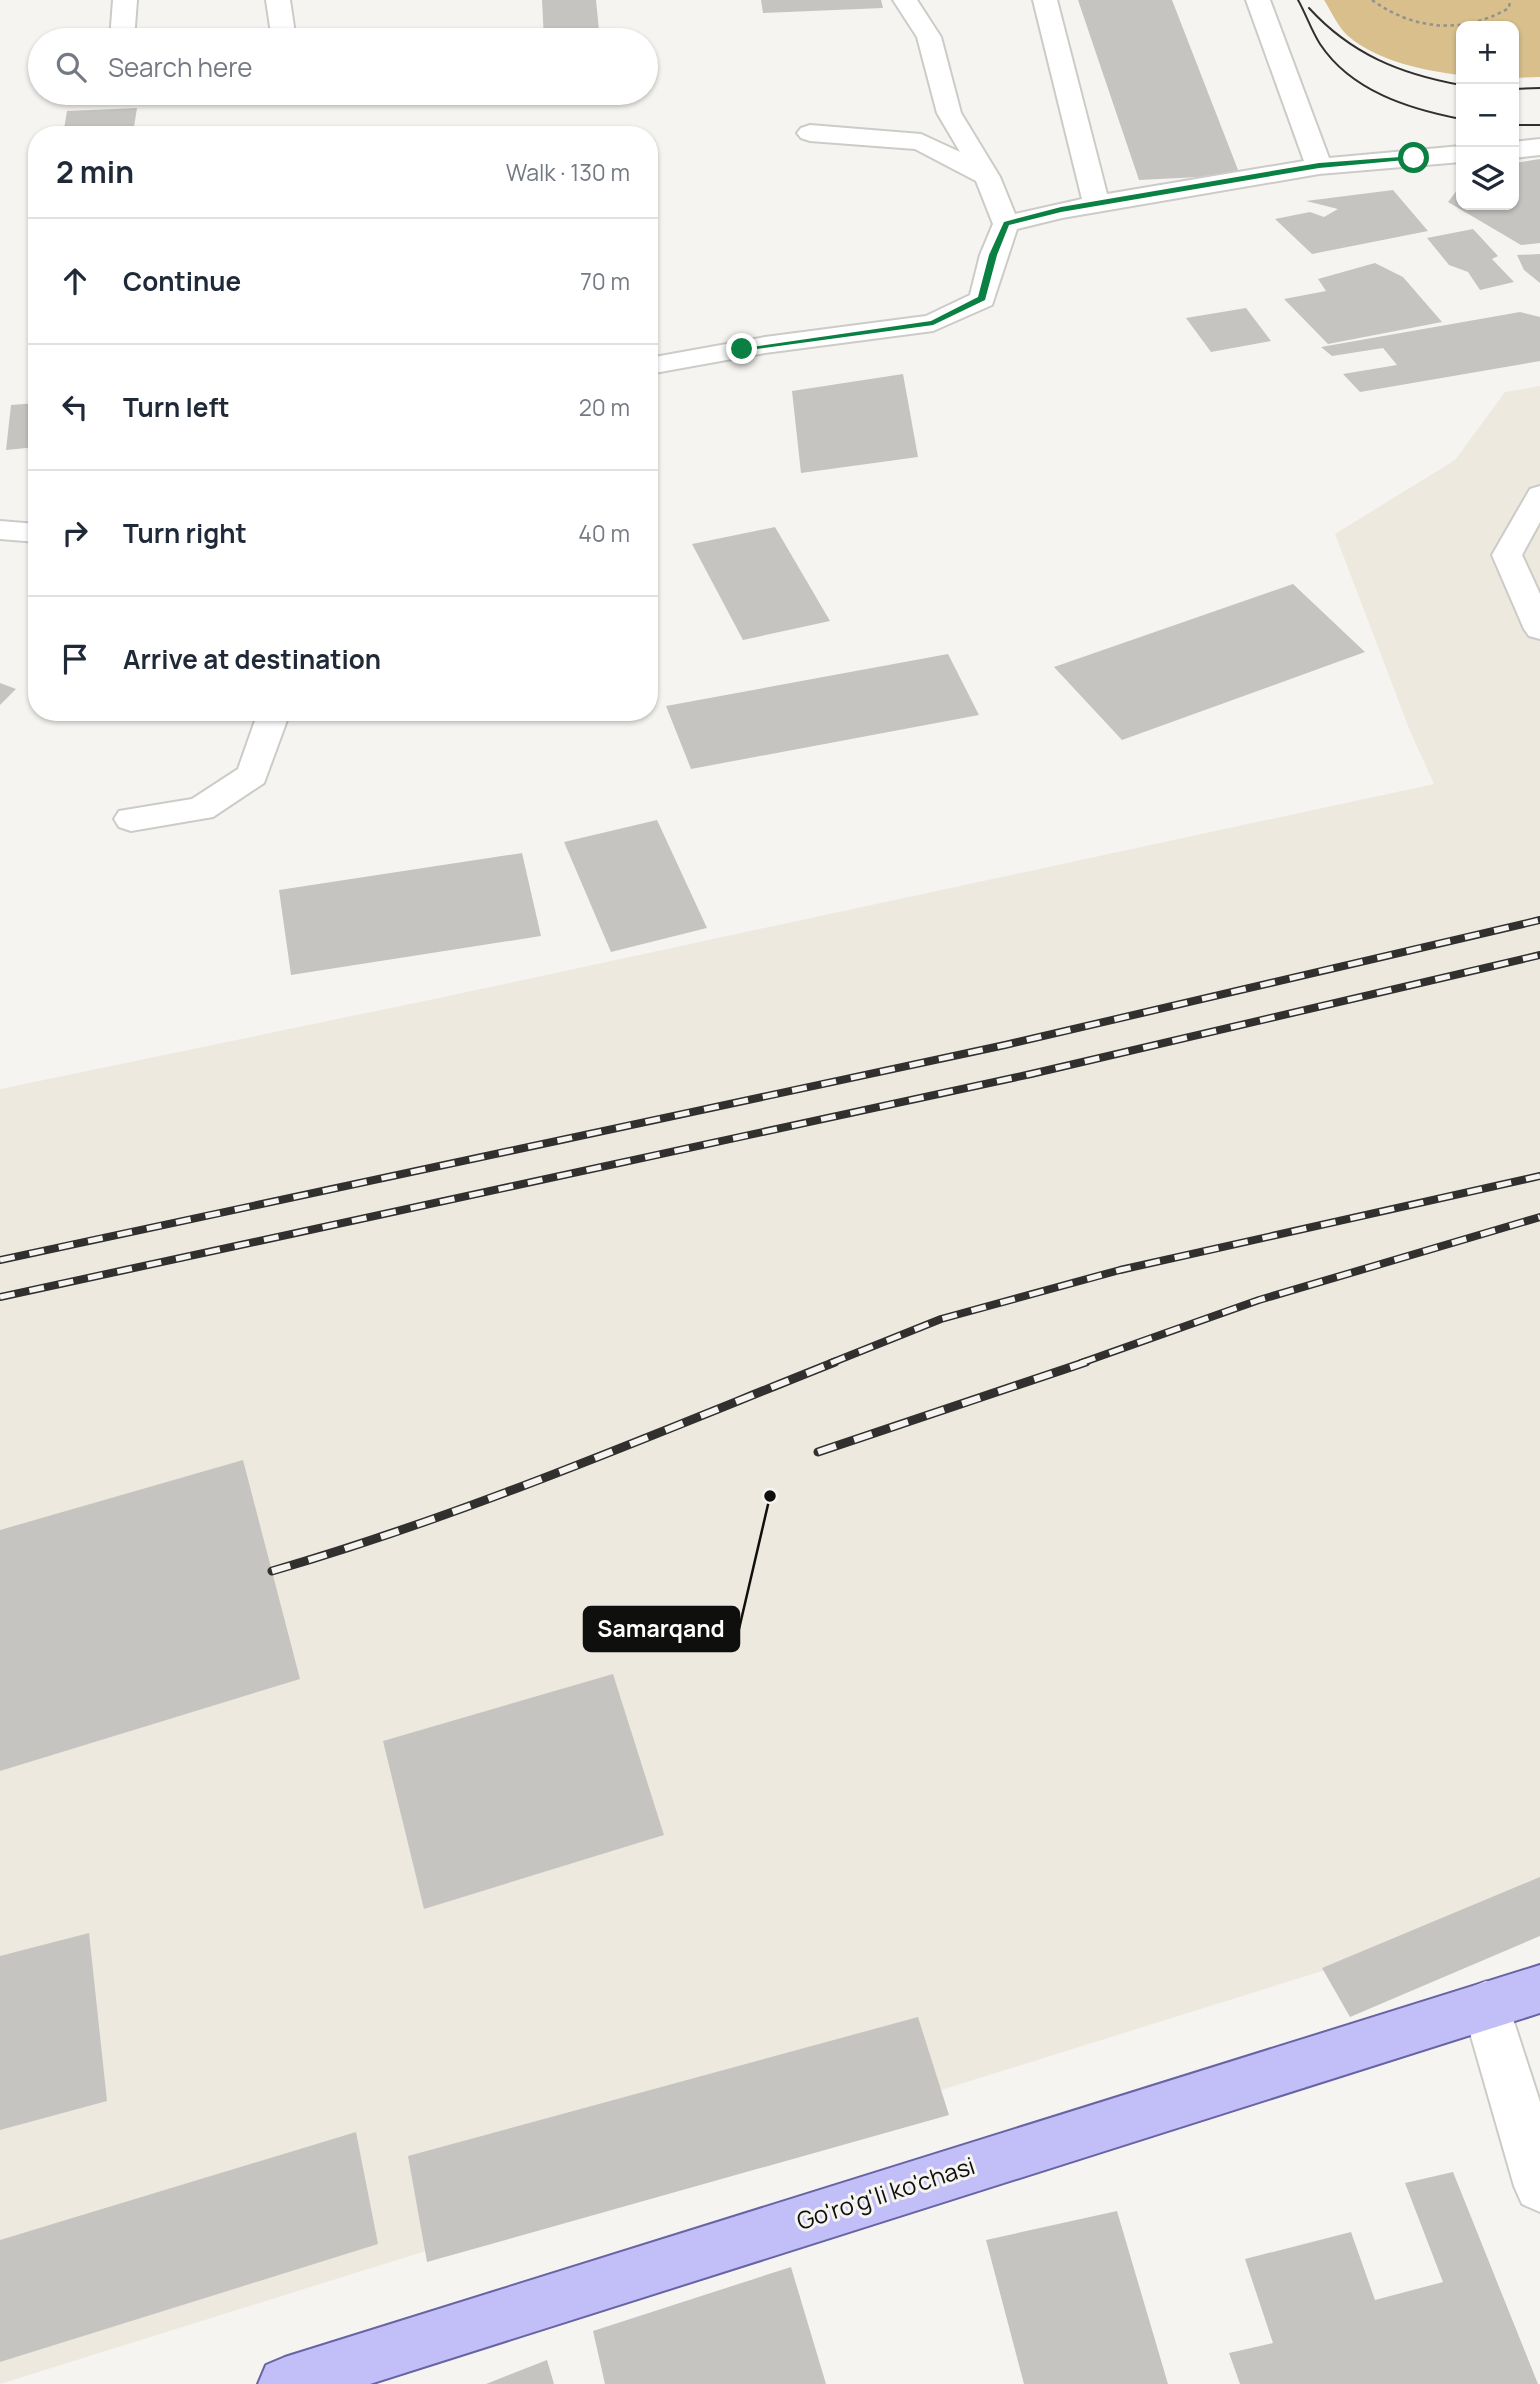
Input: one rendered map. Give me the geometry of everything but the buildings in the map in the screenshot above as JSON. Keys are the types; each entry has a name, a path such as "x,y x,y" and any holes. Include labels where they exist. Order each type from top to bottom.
{"main road":[{"name":"Go'ro'g'li ko'chasi","path":"285,2384 1540,1989"}],"street":[{"path":"123,28 125,0"},
{"path":"278,0 282,28"},
{"path":"658,364 765,345 933,323 982,299 993,255 1006,224 987,177 949,113 929,37 905,0"},
{"path":"1045,0 1096,204"},
{"path":"1258,0 1319,166"},
{"path":"810,133 921,142 987,177"},
{"path":"1519,150 1540,148"},
{"path":"1006,224 1096,204 1319,166 1456,154"},
{"path":"1540,495 1507,555 1540,629"},
{"path":"0,530 28,532"},
{"path":"131,818 201,809 252,775 271,721"},
{"path":"1486,2005 1540,2186"}],"path":[{"path":"1371,0 1382,9 1416,22 1452,25 1485,21 1509,8 1510,0"}],"shaded area":[{"path":"1324,0 1540,0 1540,77 1519,78 1519,21 1456,21 1456,74 1387,58 1360,45 1341,28"},
{"path":"1540,386 1540,1903 0,2384 0,1089 453,995 1434,784 1410,731 1335,534 1455,460 1505,392"}],"tram line":[{"path":"1298,0 1320,44 1348,74 1365,86 1402,103 1456,118"},
{"path":"1309,8 1342,38 1378,60 1417,75 1457,84"},
{"path":"1519,89 1540,88"},
{"path":"1519,125 1540,125"}],"railway":[{"path":"0,1260 1005,1045 1540,920"},
{"path":"0,1297 1031,1074 1540,955"},
{"path":"831,1363 941,1319 1120,1270 1540,1176"},
{"path":"1081,1363 1259,1300 1540,1217"},
{"path":"272,1571 486,1500 835,1362"},
{"path":"818,1452 1086,1362"}],"place":[{"name":"Samarqand","path":"770,1496"}],"route":[{"path":"742,349 933,323 982,299 993,255 1006,224 1061,210 1319,166 1414,158"}]}
